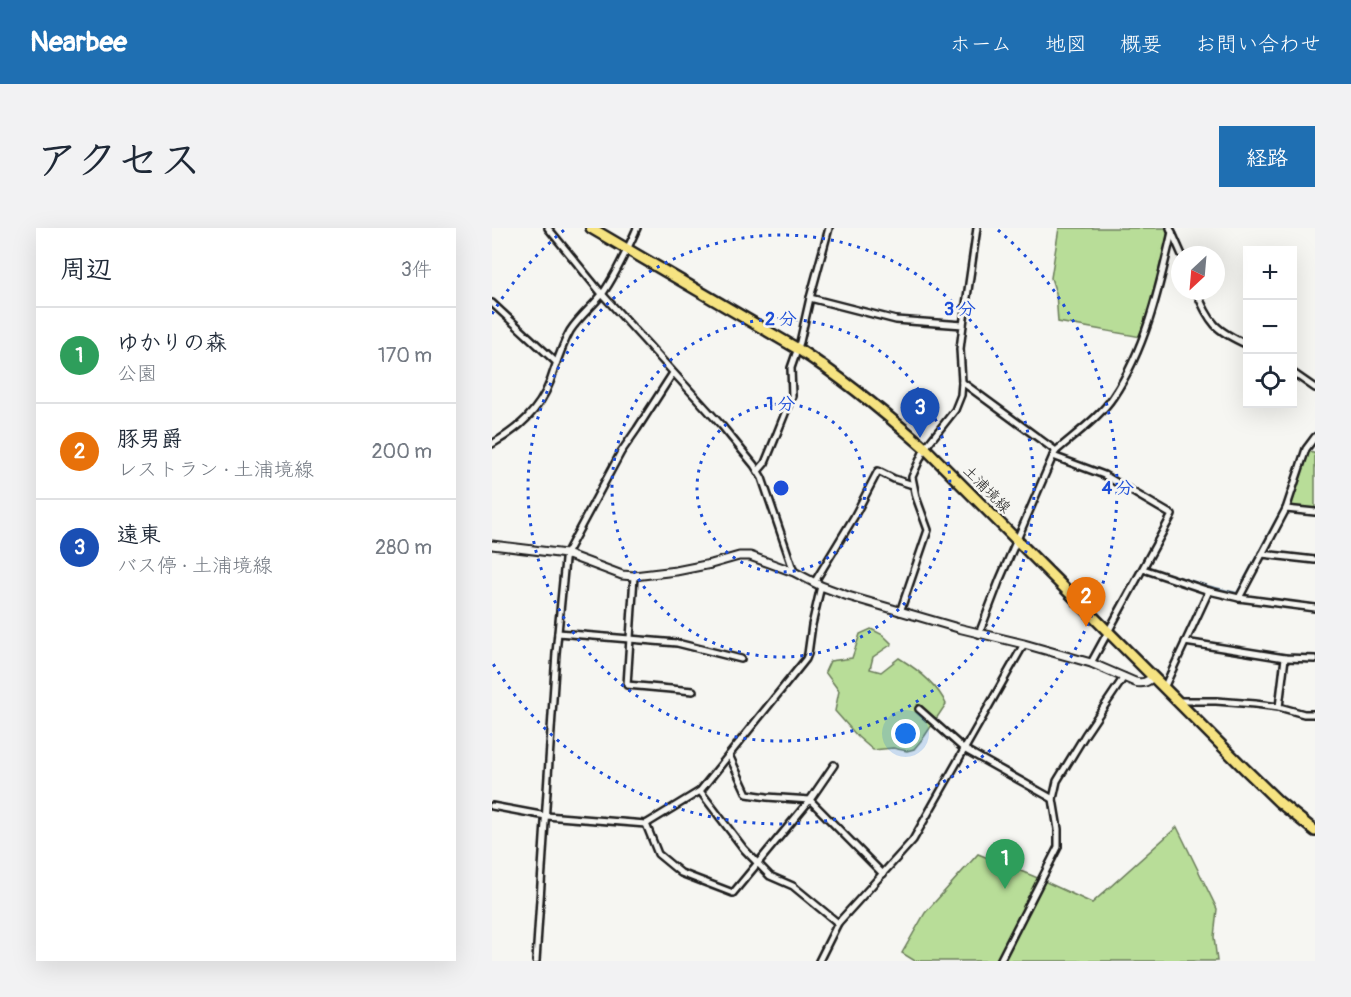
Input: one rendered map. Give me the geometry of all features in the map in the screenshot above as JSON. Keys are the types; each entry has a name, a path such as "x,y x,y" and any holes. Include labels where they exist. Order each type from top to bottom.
{"main road":[{"name":"土浦境線","path":"591,228 798,349 830,370 888,415 925,448 1279,802 1315,831"}],"street":[{"path":"548,228 602,294 722,426 758,471 794,572"},
{"path":"492,444 509,434 537,407 544,396 570,332 602,294 615,274 637,228"},
{"path":"758,471 765,463 792,396 791,368 800,342 829,228"},
{"path":"900,612 928,530 912,477 925,448 955,410 961,395 960,350 977,228"},
{"path":"1171,230 1178,246"},
{"path":"979,634 1000,579 1055,454 1112,399 1124,378 1143,338 1157,296 1171,230"},
{"path":"810,298 896,320 963,325"},
{"path":"1200,300 1209,318 1216,326 1230,337 1243,343"},
{"path":"492,303 556,362"},
{"path":"536,961 558,633 566,554 621,452 673,373"},
{"path":"1297,375 1315,388"},
{"path":"962,382 1055,454 1104,475 1172,515 1146,570 1091,663"},
{"path":"1239,598 1286,509 1306,449 1315,437"},
{"path":"492,806 546,816 646,824 700,791 806,659 818,585 878,471 913,485"},
{"path":"1286,509 1315,512"},
{"path":"492,545 566,554 622,575 634,576 676,571 738,556 750,556 794,572 818,585 900,612 1091,663 1140,683 1153,677"},
{"path":"1262,554 1315,560"},
{"path":"1146,570 1209,591 1239,598 1315,609"},
{"path":"634,576 627,685 693,691"},
{"path":"1164,688 1209,591"},
{"path":"558,633 677,643 741,659"},
{"path":"1185,642 1285,658 1315,659"},
{"path":"819,961 838,923 912,840 1024,644"},
{"path":"1278,708 1285,658"},
{"path":"1000,961 1058,847 1053,800 1057,782 1124,677"},
{"path":"1177,701 1255,704 1304,714 1315,714"},
{"path":"919,709 964,749 1053,800"},
{"path":"729,755 747,794 810,800 882,874"},
{"path":"646,824 658,854 681,873 733,893 810,800 834,765"},
{"path":"700,791 744,849 770,876 802,892 838,923"}],"green space":[{"path":"1059,228 1168,228 1163,263 1141,337 1058,322 1056,293 1051,278"},
{"path":"1306,449 1315,454 1315,512 1286,509"},
{"path":"871,629 883,635 892,644 873,657 870,669 881,672 899,658 926,678 946,704 914,749 907,751 893,748 873,750 835,711 839,691 825,672 830,661 852,658 860,634"},
{"path":"1177,827 1217,909 1214,937 1217,961 915,961 902,953 925,913 978,854 1092,903"}],"waterway":[{"path":"1311,438 1315,432"},
{"path":"1115,625 1147,567 1237,593 1287,499"}],"place":[{"name":"遠東","path":"920,438"},
{"name":"豚男爵","path":"1086,627"},
{"name":"ゆかりの森","path":"1005,889"}]}
